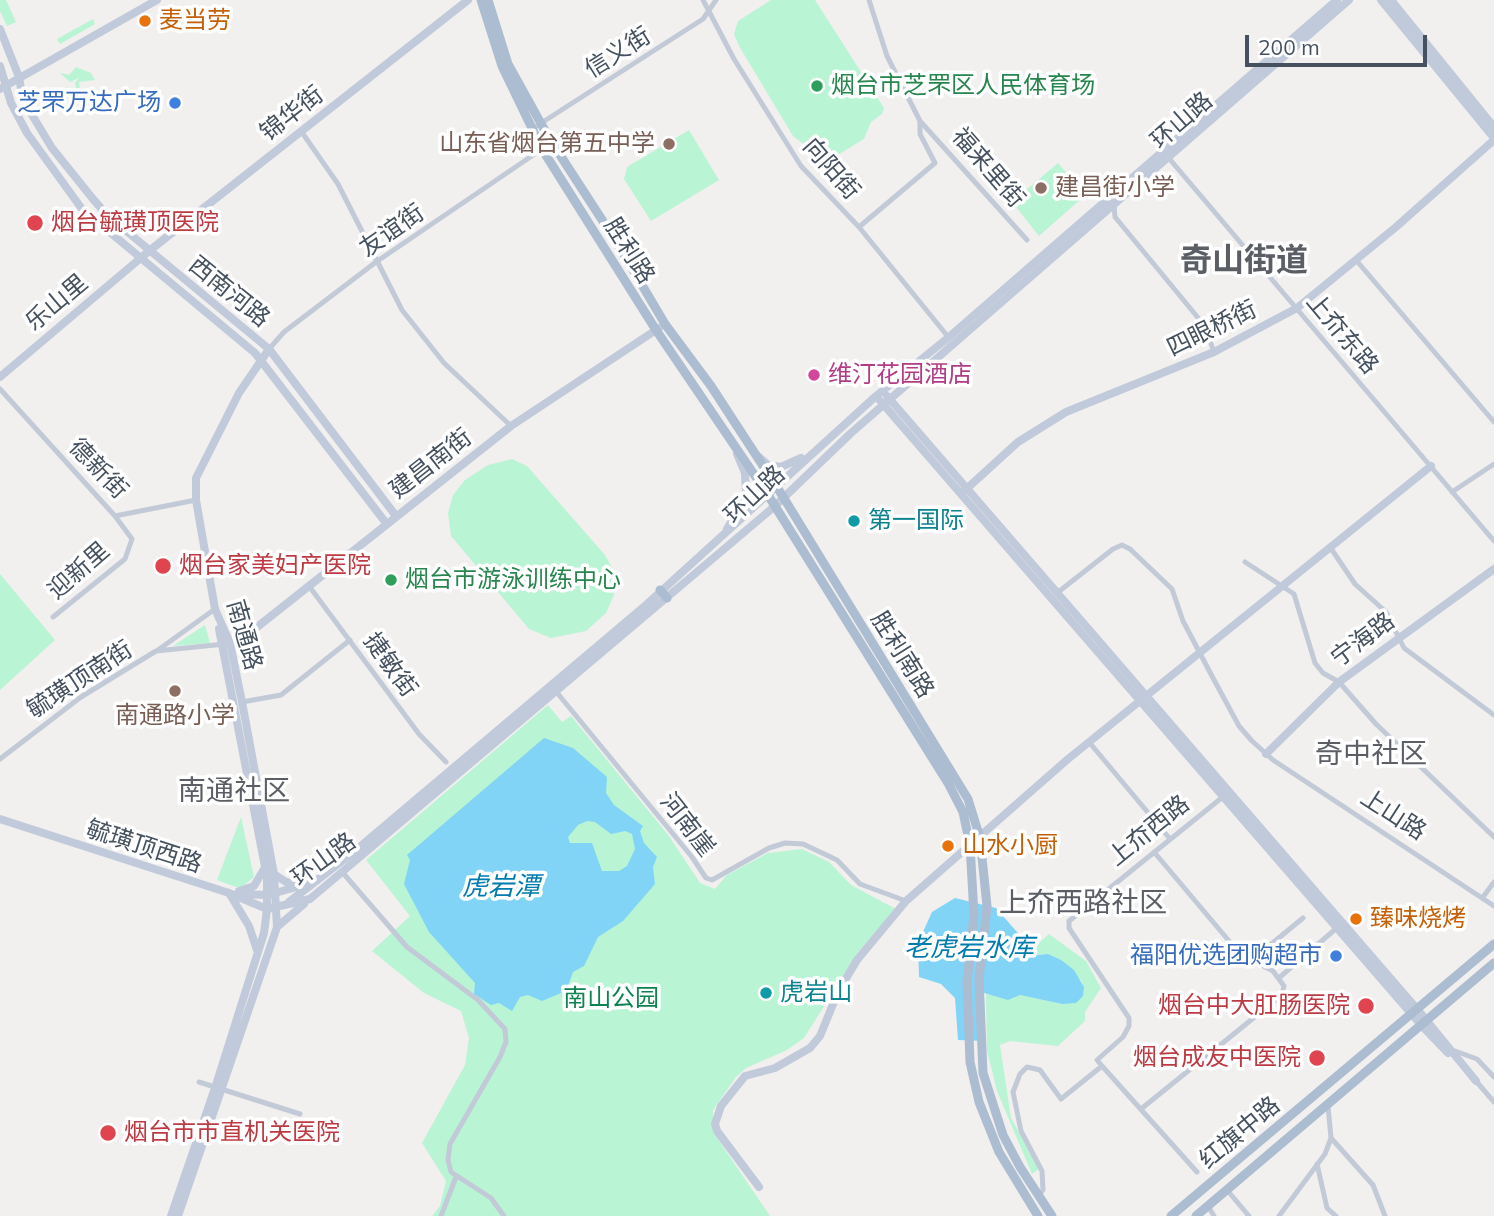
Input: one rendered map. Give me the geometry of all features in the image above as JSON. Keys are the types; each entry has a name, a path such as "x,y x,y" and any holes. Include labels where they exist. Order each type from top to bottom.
{"main road":[{"path":"3,87 87,42 157,0"},
{"name":"锦华街","path":"140,258 468,0"},
{"name":"胜利路","path":"481,0 502,66 541,149 661,327 711,386 782,495"},
{"name":"胜利路","path":"488,0 508,64 540,122 661,327 775,506"},
{"name":"环山路","path":"277,908 310,900 343,873 879,394 952,341 1114,205 1337,0"},
{"name":"环山路","path":"277,908 296,898 667,598 775,506 782,495 887,403 952,341 1349,0"},
{"path":"1381,0 1494,139"},
{"path":"1391,0 1494,127"},
{"name":"西南河路","path":"0,29 19,77 23,100 52,148 107,215 269,349 396,516"},
{"name":"西南河路","path":"0,66 3,87 27,133 82,209 261,361 386,523"},
{"name":"四眼桥街","path":"963,492 1018,442 1066,412 1214,352 1297,308 1494,139"},
{"name":"乐山里","path":"0,377 140,258"},
{"name":"建昌南街","path":"226,644 237,643 511,426 661,327"},
{"name":"南通路","path":"269,349 239,393 196,478 196,500 215,609 242,702 274,874 272,894 277,908 277,927"},
{"path":"879,394 1473,1078"},
{"path":"712,545 739,511 746,496 745,473 732,442"},
{"path":"754,452 768,465 781,467 824,443"},
{"path":"759,1187 717,1131 715,1124 721,1106 745,1076 775,1068 810,1048 820,1036 838,992 856,960 906,901 971,850 980,838 1088,742 1431,466"},
{"path":"963,492 1057,593 1142,698"},
{"name":"胜利南路","path":"782,495 813,549 949,764 968,799 980,838"},
{"name":"胜利南路","path":"775,506 948,783 963,813 971,850 974,915 967,982 968,1032 979,1102 999,1152 1038,1216"},
{"name":"宁海路","path":"1266,754 1339,682 1494,569"},
{"path":"660,590 667,598"},
{"path":"178,1216 219,1086 272,894 264,863 226,644"},
{"name":"毓璜顶西路","path":"0,820 229,893 267,909 277,908"},
{"path":"980,838 986,906 979,979 982,1073 995,1117 1020,1167 1052,1216"},
{"path":"257,953 249,926 229,893 254,886 263,875 264,863"},
{"path":"274,874 286,882 307,884"},
{"name":"环山路","path":"229,893 272,894 317,881"},
{"path":"171,1216 277,927 310,900"},
{"name":"红旗中路","path":"1171,1216 1494,944"},
{"name":"红旗中路","path":"1196,1216 1494,963"}],"street":[{"name":"向阳街","path":"703,0 734,59 785,143 802,166 859,227 952,341"},
{"name":"信义街","path":"532,129 703,19 716,0"},
{"name":"福来里街","path":"870,0 887,55 920,121 1027,240"},
{"name":"福来里街","path":"859,227 933,167 935,160 920,134 920,121"},
{"path":"301,131 338,184 402,310 444,363 511,426"},
{"name":"友谊街","path":"269,349 284,332 376,262 541,149"},
{"name":"上夼东路","path":"1166,155 1494,541"},
{"path":"1114,205 1115,217 1204,325 1214,352"},
{"path":"1356,260 1494,422"},
{"name":"德新街","path":"0,389 115,516 196,500"},
{"path":"1452,492 1494,464"},
{"name":"迎新里","path":"53,617 125,559 132,539 115,516"},
{"name":"上山路","path":"1057,593 1113,549 1122,545 1172,589 1183,621 1239,726 1266,754 1494,906"},
{"path":"1330,547 1355,584 1386,612 1404,648 1494,715"},
{"path":"1245,562 1294,594 1315,663 1323,673 1339,682 1376,724 1494,837"},
{"name":"捷敏街","path":"309,586 419,734 446,762"},
{"path":"156,651 215,609"},
{"path":"242,702 281,695 350,640"},
{"name":"毓璜顶南街","path":"0,759 81,697 156,651 226,644"},
{"name":"河南崖","path":"553,688 706,878 712,880 769,848 785,843 803,844 837,860 860,884 906,901"},
{"path":"1088,742 1170,839"},
{"name":"上夼西路","path":"1038,1196 1044,1190 1044,1182 1037,1158 1021,1131 1013,1092 1015,1082 1027,1067 1034,1067 1040,1070 1060,1099 1102,1066 1097,1060 1128,1031 1129,1018 1067,925 1226,794"},
{"path":"1141,1110 1282,994 1284,986 1280,977 1257,961 1240,954 1154,852"},
{"path":"343,873 408,947 478,1000 495,1015 505,1030 506,1042 500,1056 450,1144 448,1160 451,1172 491,1198 504,1216"},
{"path":"1483,897 1494,882"},
{"path":"1257,961 1269,946 1303,918"},
{"path":"1280,977 1339,926"},
{"path":"1448,1049 1461,1056 1477,1059 1494,1077"},
{"path":"1102,1066 1197,1172"},
{"path":"1473,1078 1494,1102"},
{"path":"199,1082 219,1086 300,1114"},
{"path":"1279,1216 1317,1164 1331,1138 1328,1104"},
{"path":"1331,1138 1373,1185 1385,1216"},
{"path":"1317,1164 1327,1208 1336,1216"},
{"path":"441,1216 456,1177"},
{"path":"1227,1190 1249,1216"},
{"path":"1208,1206 1214,1216"}],"green space":[{"path":"0,0 6,0 16,22 7,26 0,11"},
{"name":"烟台市芝罘区人民体育场","path":"771,0 815,0 884,108 882,114 871,122 864,139 836,156 818,155 793,136 734,34 738,21"},
{"path":"93,19 95,24 60,44 57,39"},
{"path":"76,67 91,73 95,80 79,82 80,91 77,92 75,83 79,78 70,82 60,73 69,75"},
{"path":"689,130 719,180 651,221 624,179 627,167"},
{"path":"1058,163 1082,191 1082,198 1039,236 1012,202"},
{"path":"512,459 527,466 605,555 615,573 614,595 606,613 586,631 551,638 529,629 451,536 448,513 453,495 465,480 488,465"},
{"path":"0,574 55,640 0,690"},
{"path":"205,625 210,643 173,646"},
{"name":"南山公园","path":"548,705 562,722 571,716 669,836 700,883 715,889 727,875 768,853 802,849 829,862 851,885 896,909 858,952 804,1038 787,1050 746,1068 736,1077 713,1110 713,1132 770,1216 432,1216 440,1206 446,1181 422,1143 465,1065 469,1038 461,1011 424,993 372,951 410,916 366,860"},
{"path":"241,817 254,877 243,886 236,887 217,880"},
{"path":"1049,934 1086,961 1101,988 1085,1012 1085,1021 1058,1046 1010,1041 1000,1045 1011,1118 1039,1169 1032,1174 997,1091 987,1051 986,994 1008,999 1020,995 1062,1004 1083,996 1082,981 1048,954 1037,955 1031,950"}],"water":[{"name":"虎岩潭","path":"544,738 573,748 607,777 606,793 614,805 643,826 640,831 644,843 657,857 653,867 655,884 623,921 598,937 584,966 573,972 566,991 542,1001 528,995 520,997 512,1011 499,1003 491,1005 474,994 475,983 429,932 404,884 410,860 407,855","holes":["587,821 595,822 611,834 625,831 632,834 635,849 627,866 619,871 602,871 592,843 570,843 568,837 578,825"]},
{"name":"老虎岩水库","path":"955,898 996,908 1037,955 1048,954 1074,970 1084,987 1083,996 1076,1003 1062,1004 1020,995 1008,1000 984,993 985,1041 958,1040 955,998 941,984 919,977 918,943 932,912"}],"place":[{"name":"麦当劳","path":"145,21"},
{"name":"烟台市芝罘区人民体育场","path":"817,86"},
{"name":"芝罘万达广场","path":"175,103"},
{"name":"山东省烟台第五中学","path":"669,144"},
{"name":"建昌街小学","path":"1041,188"},
{"name":"烟台毓璜顶医院","path":"35,223"},
{"name":"维汀花园酒店","path":"814,375"},
{"name":"第一国际","path":"854,521"},
{"name":"烟台家美妇产医院","path":"163,566"},
{"name":"烟台市游泳训练中心","path":"391,580"},
{"name":"南通路小学","path":"175,691"},
{"name":"山水小厨","path":"948,846"},
{"name":"臻味烧烤","path":"1356,919"},
{"name":"福阳优选团购超市","path":"1336,956"},
{"name":"虎岩山","path":"766,993"},
{"name":"烟台中大肛肠医院","path":"1366,1006"},
{"name":"烟台成友中医院","path":"1317,1058"},
{"name":"烟台市市直机关医院","path":"108,1133"}],"district":[{"name":"奇山街道","path":"1244,261"},
{"name":"奇中社区","path":"1371,755"},
{"name":"南通社区","path":"234,792"},
{"name":"上夼西路社区","path":"1083,904"}]}
